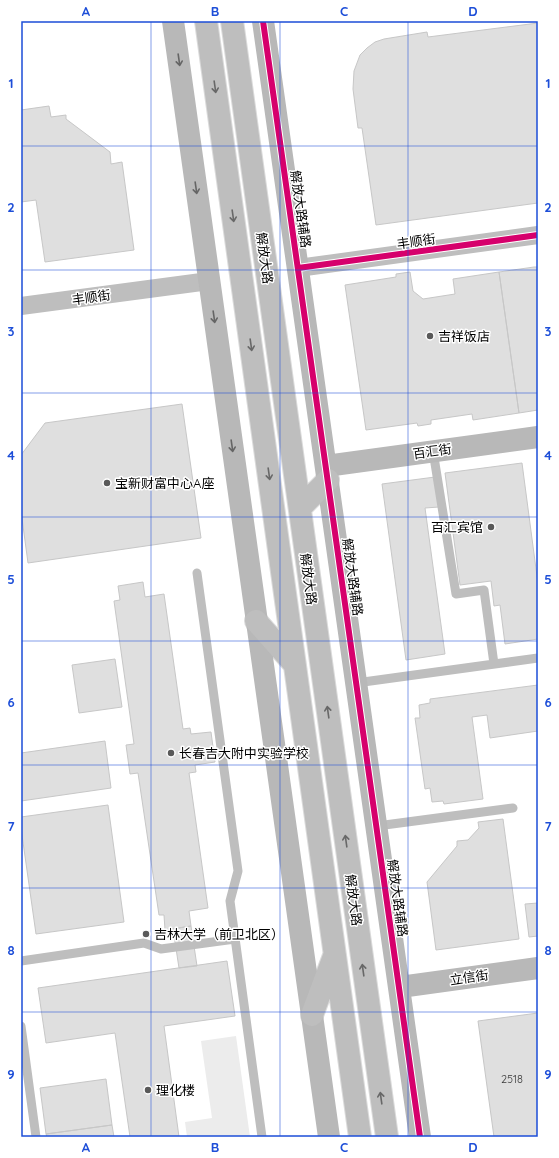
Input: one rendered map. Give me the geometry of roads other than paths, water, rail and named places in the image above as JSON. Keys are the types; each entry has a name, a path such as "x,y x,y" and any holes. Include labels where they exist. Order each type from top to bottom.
{"main road":[{"name":"解放大路","path":"206,21 360,1137"},
{"name":"解放大路","path":"232,21 387,1137"},
{"path":"300,508 327,473"},
{"path":"256,621 295,665"},
{"path":"312,1015 335,954"}],"street":[{"path":"173,21 329,1137"},
{"name":"解放大路辅路","path":"263,21 400,986 420,1137"},
{"name":"丰顺街","path":"298,268 538,235"},
{"name":"丰顺街","path":"21,306 209,281"},
{"name":"百汇街","path":"327,473 433,451 538,437"},
{"name":"立信街","path":"400,986 538,968"}],"lane":[{"path":"433,451 456,594 484,590 494,664"},
{"path":"197,573 238,871 230,901 262,1137"},
{"path":"356,683 538,658"},
{"path":"377,826 513,808"},
{"path":"21,961 144,943 161,949 235,939"},
{"path":"21,1026 36,1137"}],"place":[{"name":"吉祥饭店","path":"430,336"},
{"name":"宝新财富中心A座","path":"107,483"},
{"name":"百汇宾馆","path":"491,527"},
{"name":"长春吉大附中实验学校","path":"171,753"},
{"name":"吉林大学（前卫北区）","path":"146,934"},
{"name":"理化楼","path":"148,1090"}]}
